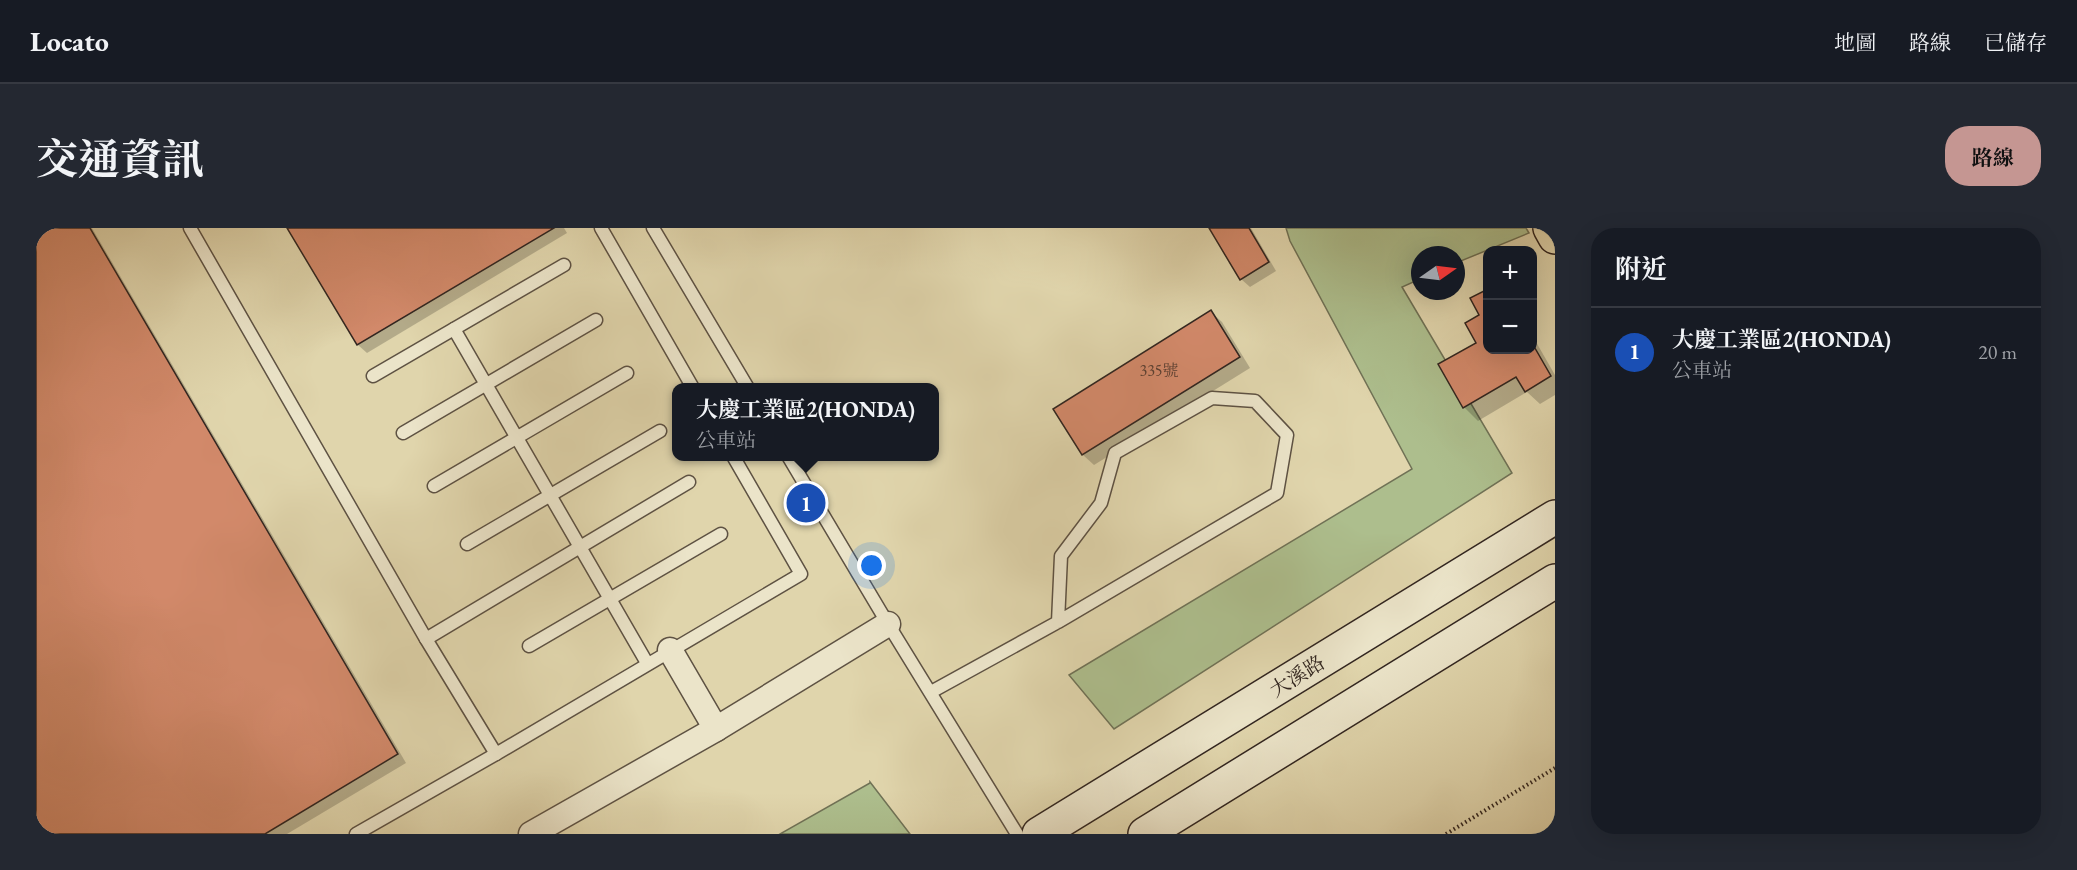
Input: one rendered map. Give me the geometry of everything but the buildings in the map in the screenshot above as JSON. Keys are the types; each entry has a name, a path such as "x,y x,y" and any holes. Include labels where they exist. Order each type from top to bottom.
{"main road":[{"path":"1550,228 1555,237"},
{"name":"大溪路","path":"1039,834 1555,517"},
{"path":"1145,834 1555,581"}],"street":[{"path":"531,834 716,729 888,624"},
{"path":"670,650 716,729"}],"lane":[{"path":"190,228 426,639 496,754"},
{"path":"600,228 691,383"},
{"path":"653,228 746,383"},
{"path":"373,376 564,265"},
{"path":"403,433 596,320"},
{"path":"454,329 647,663"},
{"path":"434,486 627,373"},
{"path":"931,692 1058,622 1276,493 1287,435 1256,401 1212,398 1115,453 1101,503 1061,556 1058,622"},
{"path":"467,544 660,431"},
{"path":"356,834 801,574 736,461"},
{"path":"791,461 1017,834"},
{"path":"426,639 689,483"},
{"path":"529,646 721,534"}],"path":[{"path":"1446,834 1555,768"}],"green space":[{"path":"1286,228 1526,228 1529,233 1497,246 1483,246 1483,252 1465,259 1465,246 1411,246 1411,283 1402,287 1512,473 1114,729 1069,675 1412,469 1290,241"},
{"path":"870,783 910,834 780,834"}],"place":[{"name":"大慶工業區2(HONDA)","path":"806,503"}]}
